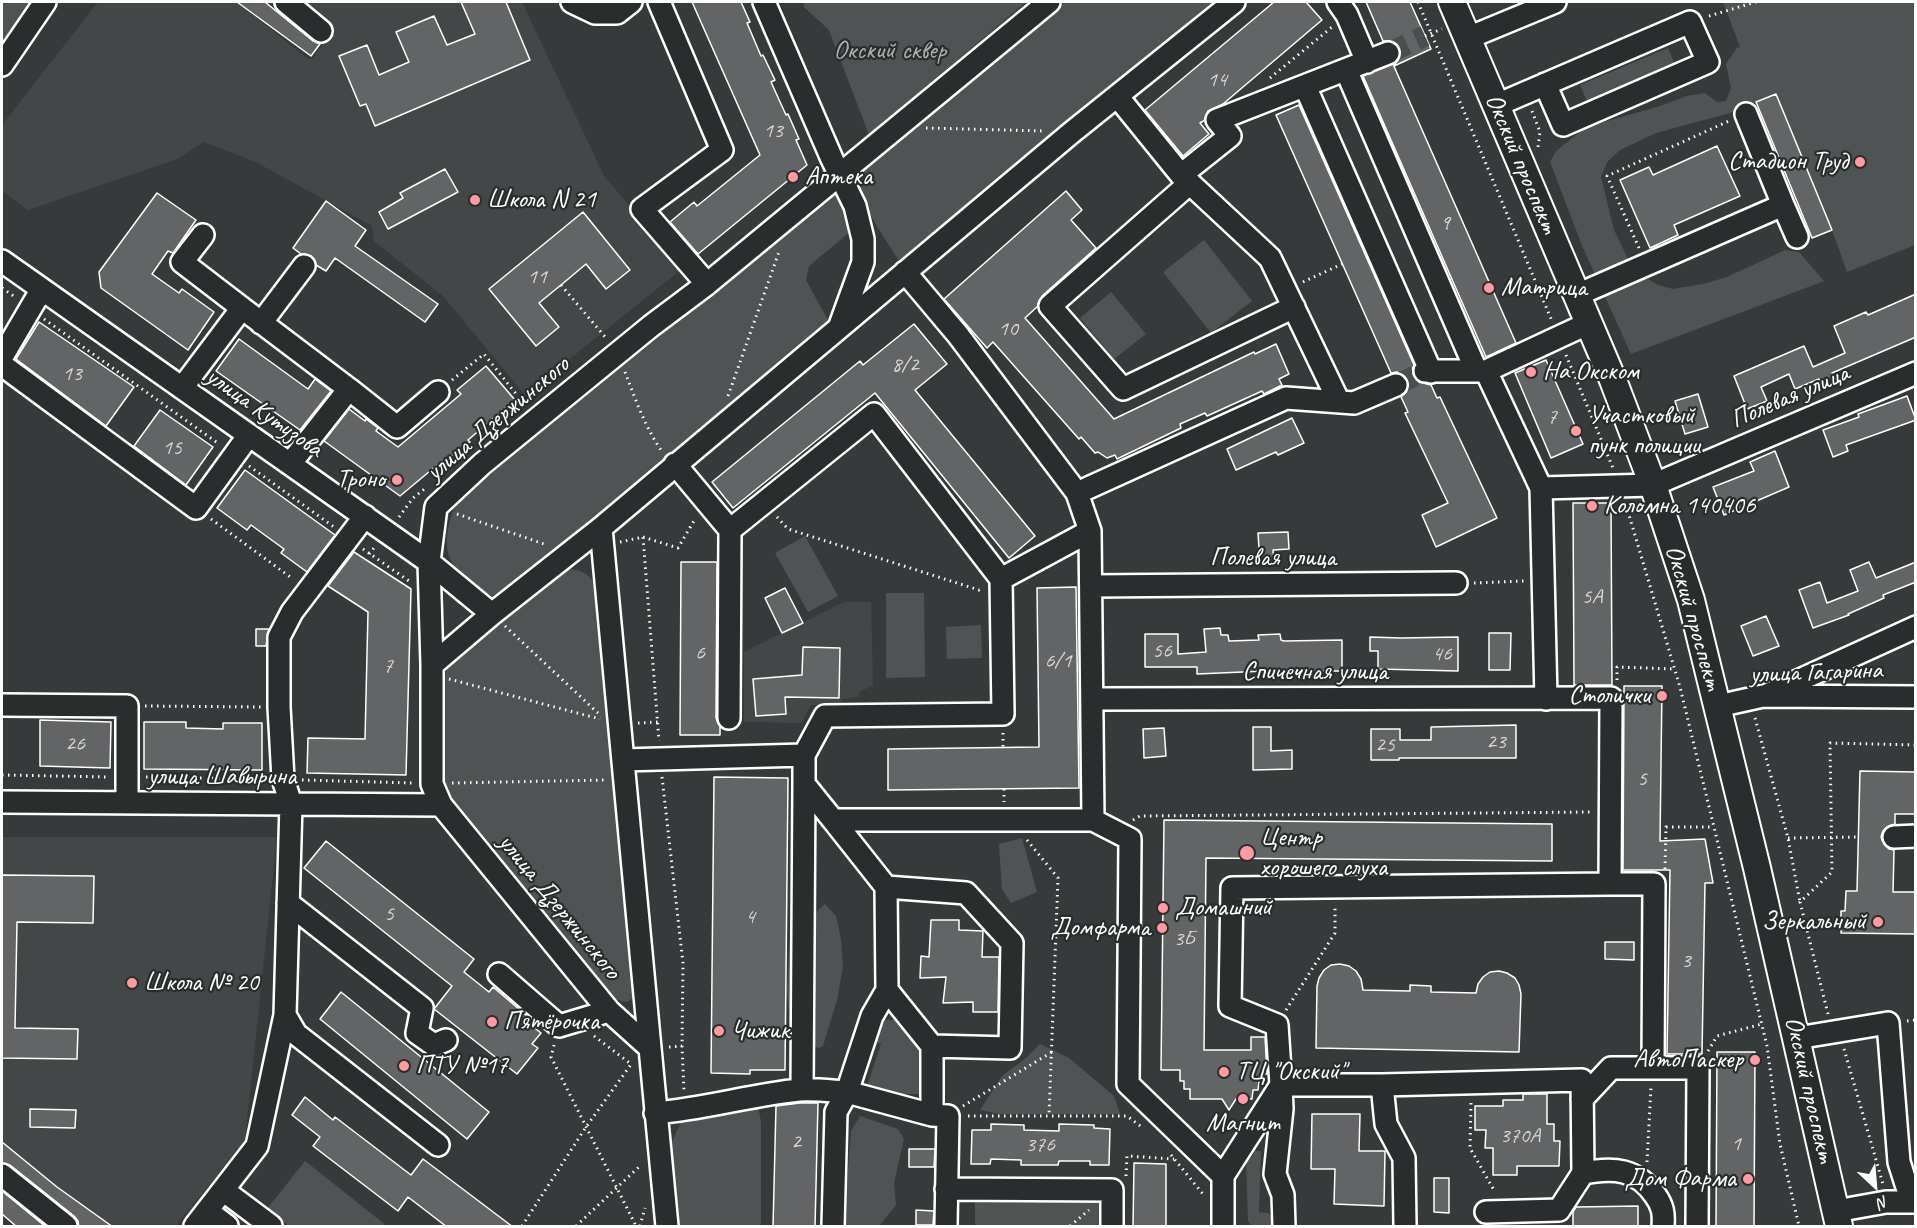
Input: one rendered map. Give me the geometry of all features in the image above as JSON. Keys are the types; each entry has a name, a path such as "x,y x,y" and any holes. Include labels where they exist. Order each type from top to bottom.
{"main road":[{"name":"Окский проспект","path":"1456,22 1497,105 1613,380 1653,485 1691,600 1797,1038 1837,1219"}],"street":[{"path":"2,65 45,2"},
{"path":"286,2 321,31"},
{"path":"572,2 595,13 617,13 630,2"},
{"path":"659,2 722,150 642,209 707,284"},
{"path":"764,2 855,206 863,239 862,262 839,329"},
{"name":"улица Дзержинского","path":"650,1048 609,1011 441,805 432,783 429,562 436,507 482,464 707,284 1049,2"},
{"path":"432,670 492,614 601,528 1071,133 1234,2"},
{"path":"1456,22 1555,2"},
{"path":"1342,8 1367,62"},
{"path":"1497,105 1545,84 1690,22 1708,62 1563,125 1545,84"},
{"path":"1290,298 1123,389 1050,306 1230,136 1217,120 1388,53"},
{"path":"1346,70 1481,371 1541,488 1544,580 1542,699"},
{"path":"1305,86 1428,372 1481,371 1589,323"},
{"path":"1117,96 1185,179 1270,258 1339,402"},
{"path":"1746,114 1797,237"},
{"path":"1577,295 1783,205"},
{"path":"203,235 182,262 397,427 438,392"},
{"name":"улица Кутузова","path":"2,261 429,562 492,614"},
{"path":"261,323 304,266"},
{"path":"905,272 958,335 1077,493 1090,531 1093,820"},
{"path":"2,357 43,291"},
{"path":"182,388 242,308"},
{"path":"2,365 196,508 249,435"},
{"name":"Полевая улица","path":"1653,485 1916,373"},
{"path":"1077,493 1286,398 1354,403 1396,385"},
{"path":"290,464 349,389"},
{"path":"730,530 874,414 1001,579 1003,714 825,716 804,755 802,1090"},
{"path":"675,465 730,530 729,718"},
{"path":"1541,488 1653,485"},
{"path":"227,1227 201,1219 256,1146 285,1015 291,804 284,779 279,707 279,638 292,612 365,516"},
{"name":"улица Дзержинского","path":"601,528 667,1227"},
{"path":"1001,579 1090,531"},
{"name":"Полевая улица","path":"1091,586 1456,583"},
{"path":"1763,696 1916,627"},
{"name":"улица Гагарина","path":"1718,706 1763,696 1916,697"},
{"path":"1610,884 1611,698"},
{"name":"Спичечная улица","path":"1092,699 1611,698"},
{"path":"2,705 127,706 127,803"},
{"path":"623,769 804,755"},
{"path":"804,784 886,887 887,990 872,1016 847,1092 836,1112 833,1227"},
{"name":"улица Шавырина","path":"2,802 441,805"},
{"path":"832,820 1093,820 1130,839 1128,1084 1223,1176"},
{"path":"1894,837 1916,836"},
{"path":"1284,1227 1283,1196 1275,1174 1282,1109 1276,1024 1230,1006 1232,888 1654,884 1653,1068"},
{"path":"886,887 966,893 1012,943 1010,1048 932,1046"},
{"path":"288,903 422,1008 417,1032 434,1045 446,1040"},
{"path":"499,974 567,1024 609,1011"},
{"path":"887,990 932,1046 946,1116 946,1227"},
{"path":"285,1015 296,1034 438,1145"},
{"path":"1797,1038 1888,1023 1899,1162 1911,1194 1837,1219"},
{"path":"1582,1099 1611,1068 1698,1068 1697,1227"},
{"path":"1281,1085 1582,1080 1583,1173 1559,1210 1496,1212"},
{"path":"1222,1227 1223,1176 1281,1085"},
{"path":"1382,1085 1386,1124 1404,1158 1405,1227"},
{"path":"655,1113 685,1110 745,1097 802,1090 847,1092 946,1116"},
{"path":"1583,1173 1599,1170 1625,1172 1646,1181 1665,1213 1663,1227"},
{"path":"2,1174 66,1227"},
{"path":"946,1189 1112,1191 1112,1227"},
{"path":"223,1190 271,1227"}],"path":[{"path":"1418,2 1621,486 1675,669 1762,1024 1780,1144 1799,1227"},
{"path":"1690,22 1756,2"},
{"path":"1263,83 1342,8"},
{"path":"1425,36 1456,22"},
{"path":"1647,266 1607,176 1746,114"},
{"path":"896,128 1071,133"},
{"path":"728,398 781,245"},
{"path":"1290,298 1342,264"},
{"path":"561,285 618,354 640,411 654,439 675,465"},
{"path":"2,288 410,582"},
{"path":"438,392 484,354 526,406"},
{"path":"643,537 678,548 699,511 697,491"},
{"path":"765,502 788,529 979,590 1001,579"},
{"path":"196,508 309,591"},
{"path":"1456,583 1544,580"},
{"path":"432,670 606,721 492,614"},
{"path":"1611,698 1616,690 1617,667 1675,669"},
{"path":"127,706 279,707"},
{"path":"619,725 658,722"},
{"path":"1886,1202 1882,1179 1839,1031 1829,1017 1800,902 1832,872 1830,743 1916,745"},
{"path":"2,775 432,783 623,769"},
{"path":"1113,831 1140,816 1610,812"},
{"path":"1011,819 1058,878 1049,1116"},
{"path":"1654,884 1665,873 1666,826 1714,827"},
{"path":"1788,838 1858,837"},
{"path":"1276,1024 1335,933 1334,887"},
{"path":"631,1064 567,1024 551,1058 636,1227"},
{"path":"1698,1068 1717,1036 1762,1024"},
{"path":"522,1227 586,1127 631,1064 650,1048 682,1046"},
{"path":"946,1116 1052,1052"},
{"path":"1646,1181 1653,1068"},
{"path":"1472,1083 1470,1148 1496,1212"},
{"path":"946,1116 1127,1116 1150,1133"},
{"path":"576,1227 659,1147"},
{"path":"1169,1152 1205,1197"}],"shaded area":[{"name":"Школа N 21","path":"98,2 236,2 307,58 312,59 331,33 302,2 522,2 604,176 683,268 525,395 443,296 374,241 372,226 256,162 204,142 177,159 28,210 2,191 2,125"},
{"path":"844,602 871,602 873,686 860,691 859,697 842,699 842,704 811,705 802,723 744,722 744,652"},
{"name":"Школа № 20","path":"2,837 277,837 245,1140 176,1226 17,1226 2,1214"}],"green space":[{"path":"2,2 30,2 2,41"},
{"name":"Окский сквер","path":"804,2 1026,2 869,135 829,30 804,7"},
{"path":"1065,2 1220,2 899,261 870,214 861,194 859,181 862,167"},
{"name":"Стадион Труд","path":"1723,2 1915,2 1915,245 1847,272 1776,94 1730,113 1656,133 1620,150 1607,162 1601,177 1614,230 1635,271 1658,285 1673,289 1727,277 1785,250 1799,252 1824,281 1631,354 1583,248 1550,162 1556,151 1586,127 1687,96 1705,93 1717,102 1726,101 1731,88 1726,64 1740,47"},
{"path":"1668,48 1677,69 1589,106 1580,85"},
{"path":"833,189 838,195 851,231 809,266 806,280 830,324 520,581 492,596 464,576 455,567 449,556 447,545 451,517 457,499"},
{"path":"1204,240 1252,301 1211,333 1163,272"},
{"path":"1111,292 1146,334 1114,359 1080,318"},
{"path":"805,536 838,596 808,612 775,553"},
{"path":"568,569 584,573 596,585 637,991 632,999 626,1002 611,996 455,808 448,795 444,775 443,689 446,671 456,659 558,573"},
{"path":"886,593 924,593 925,677 886,678"},
{"path":"981,625 982,658 947,659 946,627"},
{"path":"1022,838 1037,892 1011,903 1002,889 999,844"},
{"path":"825,904 836,916 841,939 843,967 837,1000 823,1046 819,1048 791,1037 787,992 790,935"},
{"path":"878,1019 902,1022 923,1055 922,1094 888,1094 869,1090 867,1086 881,1044 871,1039"},
{"path":"1040,1044 1069,1058 1114,1096 1120,1114 998,1114 980,1110 1002,1076"},
{"path":"758,1105 761,1122 761,1226 679,1226 670,1146 683,1118"},
{"path":"860,1116 898,1129 904,1139 894,1183 896,1205 879,1226 844,1226 851,1131"},
{"path":"1254,1151 1261,1151 1259,1212 1268,1213 1274,1219 1274,1226 1252,1226 1248,1221 1246,1161 1252,1157"},
{"path":"305,1161 387,1226 289,1226 267,1209"},
{"path":"980,1196 1108,1198 1107,1226 958,1226 975,1225 975,1200"}],"building":[{"path":"237,2 265,2 313,41 320,44 311,56"},
{"path":"461,2 506,2 530,60 375,126 366,104 360,106 339,56 367,45 379,75 409,62 396,32 434,16 447,45 475,34"},
{"path":"692,2 741,2 761,56 763,55 775,80 771,82 799,139 796,140 807,165 698,254 670,222 694,202 697,206 760,155"},
{"path":"1274,2 1306,2 1322,20 1223,104 1208,111 1205,120 1200,123 1209,134 1183,156 1145,110"},
{"path":"1366,2 1410,2 1431,49 1394,66 1400,55 1400,48 1396,43 1383,41"},
{"path":"1393,64 1516,343 1486,357 1363,76"},
{"path":"1776,94 1832,230 1812,238 1756,102"},
{"path":"1299,105 1414,365 1412,370 1414,377 1419,382 1431,385 1437,398 1440,397 1497,518 1436,547 1422,515 1448,503 1405,413 1408,412 1401,397 1409,387 1408,381 1397,372 1391,373 1276,115"},
{"path":"1717,146 1740,196 1674,225 1678,235 1650,248 1620,180 1649,167 1653,175"},
{"path":"445,169 458,192 388,229 379,212 403,198 400,193"},
{"path":"1066,191 1082,210 1071,220 1096,248 1042,296 1038,306 1025,318 1114,419 1254,352 1255,354 1276,344 1289,374 1279,379 1282,385 1264,394 1262,391 1207,416 1205,413 1180,424 1181,428 1117,459 1115,455 1107,458 1098,452 1095,453 1081,437 1079,439 993,342 987,348 944,299"},
{"path":"157,193 196,220 173,253 168,251 152,274 179,293 182,289 214,312 188,350 101,288 99,272"},
{"path":"326,201 366,230 355,246 438,304 425,322 335,258 326,271 316,265 311,256 301,254 293,248"},
{"path":"583,212 630,270 606,289 586,264 539,303 559,327 536,346 489,289"},
{"path":"1916,294 1916,337 1832,373 1835,381 1822,387 1819,379 1795,389 1789,374 1761,387 1767,401 1747,409 1734,376 1804,346 1813,367 1845,353 1834,326 1866,312 1868,315"},
{"path":"39,322 134,387 106,426 16,359"},
{"path":"914,324 947,364 915,390 1035,536 1009,558 875,393 733,508 712,482 860,361 863,365"},
{"path":"239,339 308,389 315,379 331,391 300,430 216,371"},
{"path":"1546,360 1583,444 1551,458 1515,373"},
{"path":"486,366 515,400 468,440 470,442 443,463 442,461 400,496 324,441 349,409 378,428 376,431 398,447 461,394 457,390"},
{"path":"1698,394 1708,427 1685,434 1675,401"},
{"path":"1907,396 1916,420 1846,445 1848,451 1833,457 1823,430"},
{"path":"160,410 213,447 186,485 134,446"},
{"path":"1292,418 1304,443 1278,455 1276,452 1236,470 1227,449"},
{"path":"1775,451 1789,487 1724,515 1713,487 1754,471 1750,462"},
{"path":"245,470 335,535 307,572 281,553 284,549 251,525 247,530 217,508"},
{"path":"1573,503 1611,503 1612,685 1574,685"},
{"path":"1288,532 1289,549 1273,550 1274,563 1260,564 1258,533"},
{"path":"354,552 411,589 406,775 307,773 308,738 365,739 368,612 328,586"},
{"path":"681,562 717,562 716,718 720,726 720,735 680,735"},
{"path":"1869,562 1876,578 1916,562 1916,582 1883,595 1884,598 1849,615 1813,628 1799,590 1820,582 1827,603 1858,591 1850,570"},
{"path":"1076,587 1079,788 888,790 888,749 1039,747 1037,588"},
{"path":"785,588 803,623 782,633 765,598"},
{"path":"1766,616 1779,646 1753,656 1741,626"},
{"path":"1220,628 1221,635 1228,635 1229,641 1259,640 1258,635 1280,634 1281,640 1284,641 1342,640 1342,671 1311,671 1311,669 1197,674 1197,667 1145,667 1145,634 1178,634 1178,654 1206,652 1204,629"},
{"path":"256,629 269,629 266,646 256,646"},
{"path":"1489,633 1511,633 1510,670 1489,670"},
{"path":"1370,637 1458,637 1458,671 1378,669 1378,651 1370,651"},
{"path":"803,647 840,648 839,698 785,697 786,714 756,716 753,679 802,675"},
{"path":"1624,686 1662,686 1660,841 1705,839 1713,883 1705,883 1702,1054 1667,1054 1670,870 1623,870"},
{"path":"40,720 111,722 110,768 40,766"},
{"path":"144,722 186,722 186,728 223,729 223,723 262,723 262,770 144,769"},
{"path":"1516,725 1516,758 1371,760 1371,729 1400,729 1400,740 1431,740 1431,727"},
{"path":"1253,727 1271,727 1271,751 1292,750 1292,769 1253,770"},
{"path":"1164,728 1166,756 1144,758 1143,729"},
{"path":"1860,771 1916,772 1916,814 1895,814 1895,824 1887,827 1881,837 1889,849 1894,850 1893,892 1916,892 1916,934 1841,933 1841,911 1845,911 1846,891 1857,891"},
{"path":"714,777 788,778 785,1070 750,1070 750,1074 711,1073"},
{"path":"1164,820 1552,824 1552,861 1206,858 1204,1050 1251,1050 1251,1037 1265,1037 1267,1074 1263,1074 1263,1082 1259,1082 1258,1090 1253,1090 1252,1099 1236,1099 1229,1110 1222,1099 1190,1099 1190,1089 1184,1089 1184,1081 1180,1081 1180,1070 1161,1070"},
{"path":"326,841 474,959 464,972 489,992 493,987 533,1021 530,1024 541,1033 532,1044 538,1048 517,1074 434,1009 452,986 304,868"},
{"path":"2,875 94,876 93,923 17,922 15,1028 78,1029 77,1059 2,1058"},
{"path":"931,920 959,920 959,930 983,931 982,957 999,957 998,1012 973,1012 973,1002 943,1003 946,977 920,978 921,956 929,957"},
{"path":"1605,942 1634,942 1634,960 1605,959"},
{"path":"1340,964 1356,971 1361,979 1363,990 1410,991 1410,985 1431,986 1431,992 1476,993 1478,984 1490,972 1507,973 1515,978 1521,994 1519,1052 1316,1048 1319,978 1331,965"},
{"name":"ПТУ №17","path":"341,992 489,1112 467,1139 320,1019"},
{"path":"1717,1052 1755,1052 1754,1227 1716,1227"},
{"path":"1523,1094 1547,1094 1547,1124 1554,1124 1554,1141 1560,1141 1559,1166 1517,1166 1517,1175 1493,1175 1493,1148 1485,1148 1486,1130 1475,1130 1475,1106 1503,1106 1503,1100 1523,1100"},
{"path":"305,1097 333,1120 335,1117 411,1175 423,1159 513,1227 447,1227 408,1197 398,1211 313,1146 320,1137 292,1115"},
{"path":"818,1103 815,1227 773,1227 776,1106"},
{"path":"30,1109 76,1110 75,1128 30,1127"},
{"path":"1312,1114 1360,1114 1359,1151 1385,1151 1384,1206 1334,1204 1335,1169 1311,1169"},
{"path":"991,1124 1024,1125 1024,1130 1059,1131 1059,1124 1094,1125 1094,1128 1110,1129 1109,1165 1090,1165 1090,1161 1059,1161 1058,1165 1021,1165 1021,1160 991,1159 990,1164 971,1164 972,1130 991,1130"},
{"path":"2,1142 57,1187 113,1227 79,1227 74,1216 10,1165 2,1163"},
{"path":"909,1149 935,1149 934,1167 909,1167"},
{"path":"1134,1163 1166,1164 1166,1227 1133,1227"},
{"path":"1434,1178 1449,1178 1449,1213 1434,1212"},
{"path":"2,1191 46,1227 17,1227 2,1214"},
{"path":"1638,1206 1638,1227 1573,1227 1573,1212 1576,1207"},
{"path":"916,1210 934,1211 933,1225 916,1225"}],"tunnel":[{"path":"1388,53 1425,36"},
{"path":"1396,385 1425,371"}],"place":[{"name":"Стадион Труд","path":"1860,162"},
{"name":"Аптека","path":"793,177"},
{"name":"Школа N 21","path":"475,200"},
{"name":"Матрица","path":"1489,288"},
{"name":"На Окском","path":"1531,372"},
{"name":"Участковый пунк полиции","path":"1576,431"},
{"name":"Троно","path":"397,480"},
{"name":"Коломна 140406","path":"1592,506"},
{"name":"Столички","path":"1662,696"},
{"name":"Центр хорошего слуха","path":"1247,853"},
{"name":"Домашний","path":"1163,908"},
{"name":"Зеркальный","path":"1878,922"},
{"name":"Домфарма","path":"1162,928"},
{"name":"Школа № 20","path":"132,983"},
{"name":"Пятёрочка","path":"492,1022"},
{"name":"Чижик","path":"719,1031"},
{"name":"АвтоПаскер","path":"1755,1060"},
{"name":"ПТУ №17","path":"404,1066"},
{"name":"ТЦ \"Окский\"","path":"1224,1072"},
{"name":"Магнит","path":"1243,1099"},
{"name":"Дом Фарма","path":"1748,1179"}]}
